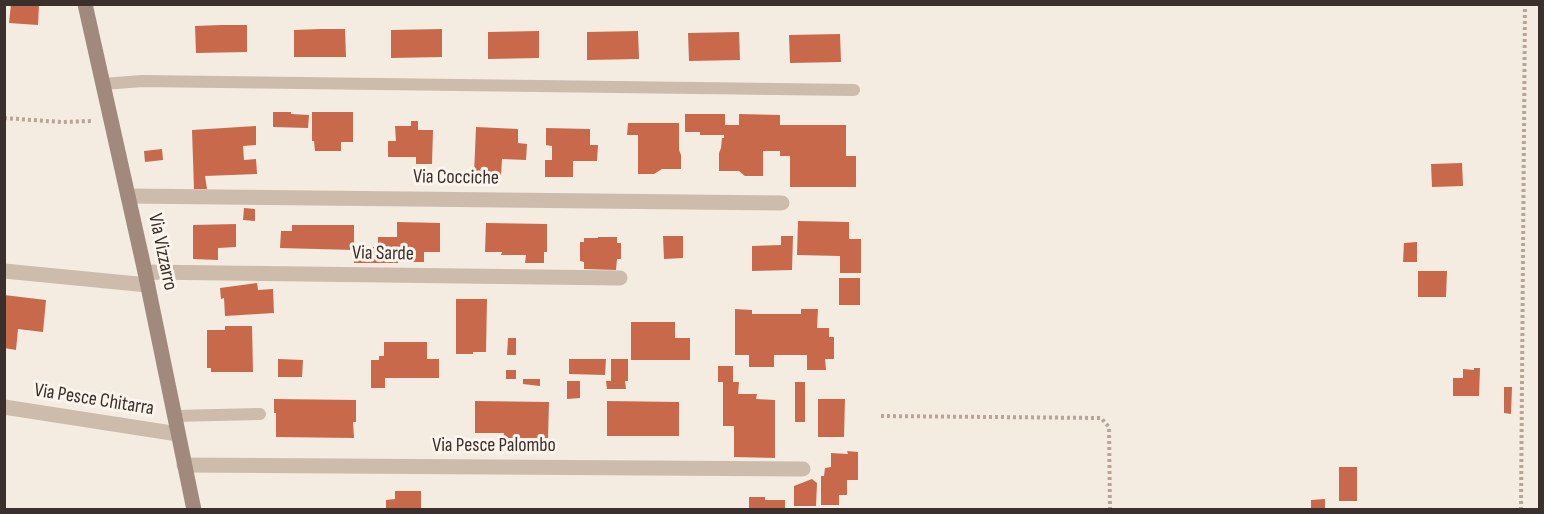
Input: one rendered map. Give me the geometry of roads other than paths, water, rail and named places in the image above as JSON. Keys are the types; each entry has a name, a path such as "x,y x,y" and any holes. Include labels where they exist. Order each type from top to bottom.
{"street":[{"name":"Via Vizzarro","path":"85,4 146,278 194,510"},
{"name":"Via Cocciche","path":"128,196 782,203"},
{"name":"Via Sarde","path":"4,271 146,278 620,279"},
{"name":"Via Pesce Chitarra","path":"4,407 178,434"},
{"name":"Via Pesce Palombo","path":"184,465 803,469"}],"lane":[{"path":"103,84 166,81 854,90"},
{"path":"174,416 260,414"}]}
